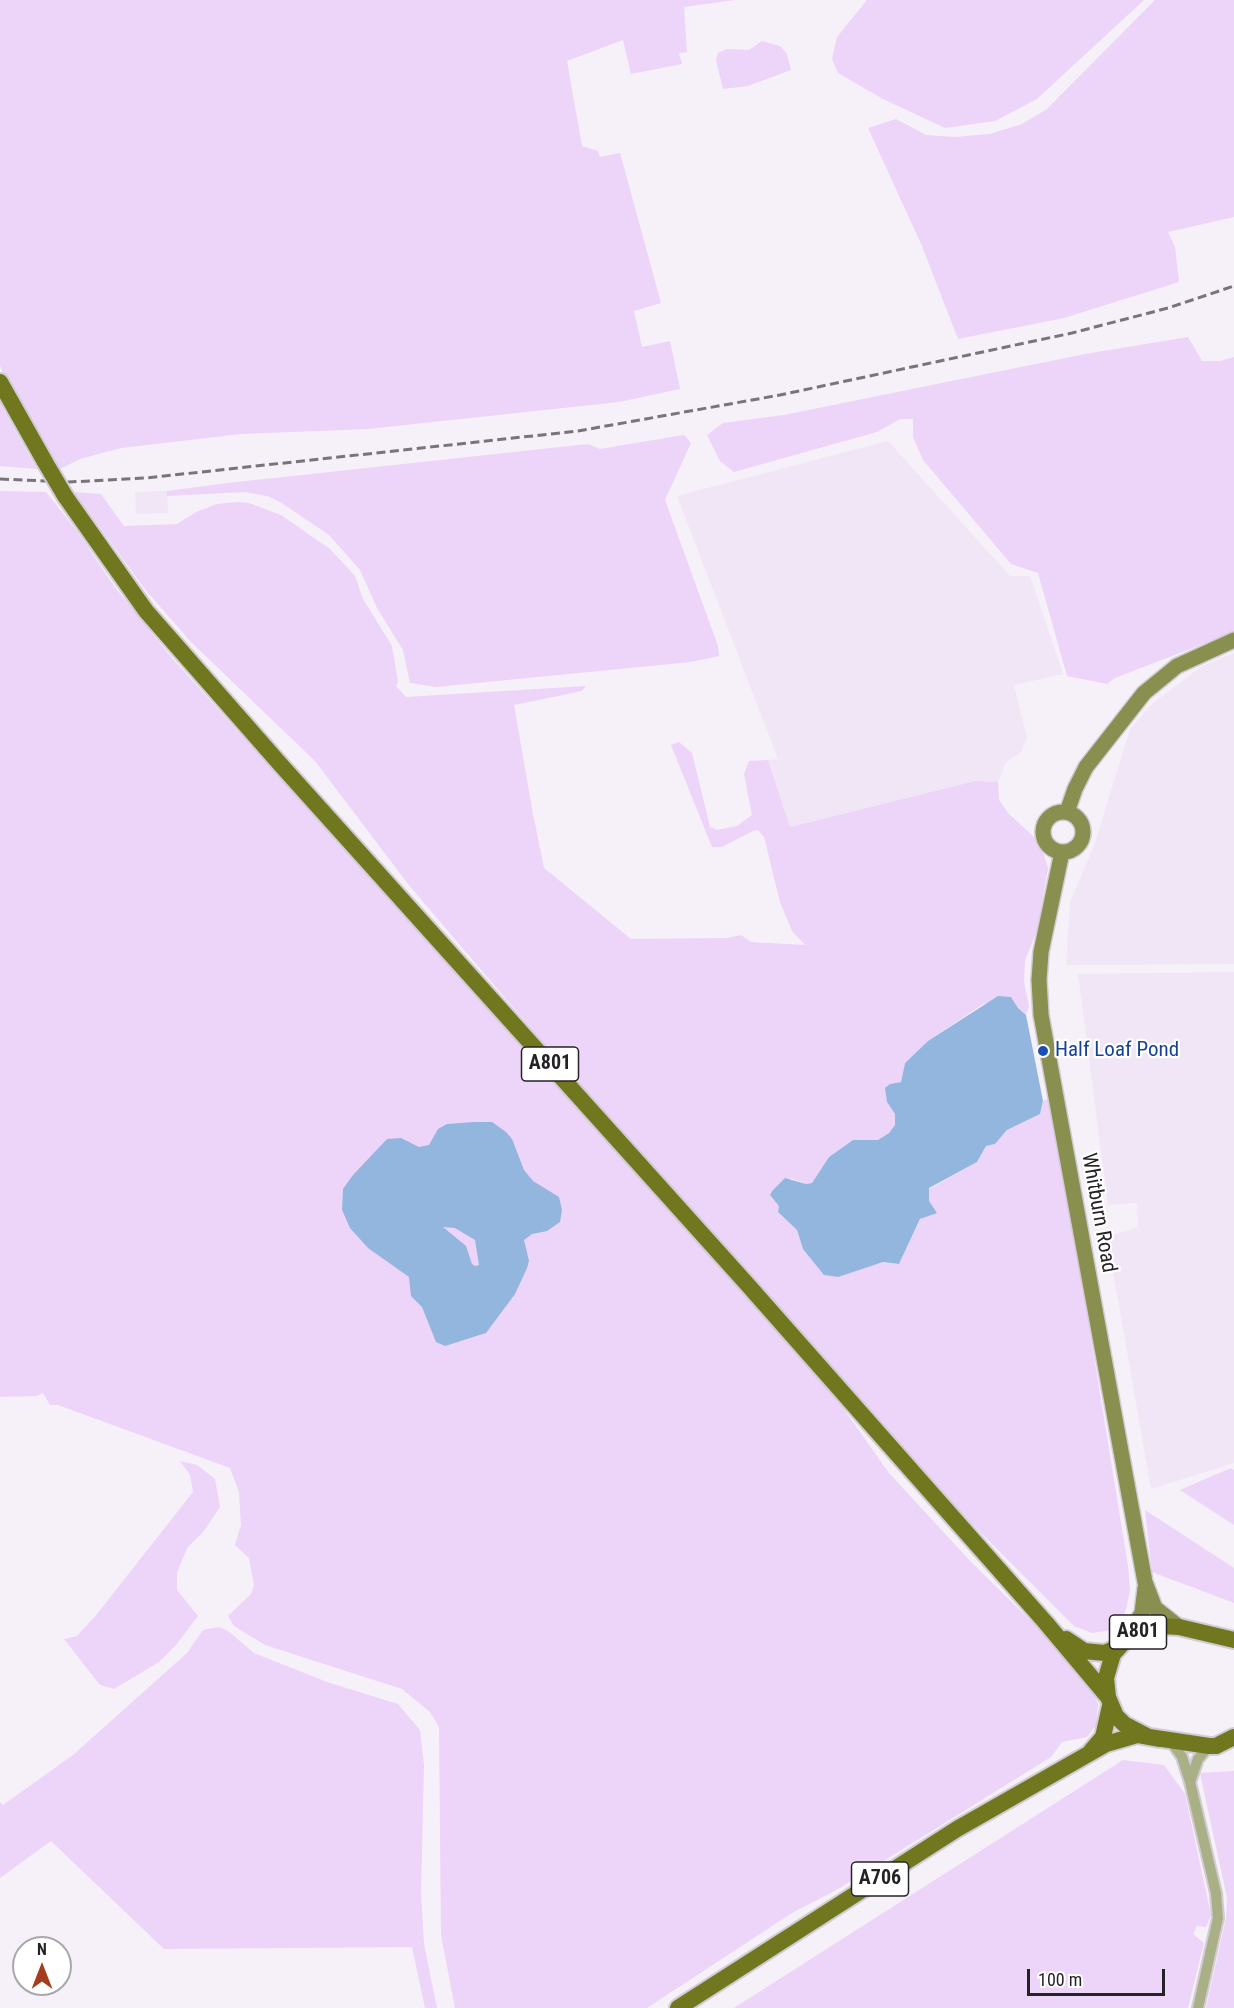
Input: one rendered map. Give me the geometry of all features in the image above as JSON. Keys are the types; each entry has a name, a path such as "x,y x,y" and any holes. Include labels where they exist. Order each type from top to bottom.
{"main road":[{"name":"A801","path":"0,382 65,496 146,611 1047,1623 1124,1724 1165,1740 1234,1750"},
{"path":"1067,812 1074,789 1086,767 1144,693 1177,666 1234,640"},
{"path":"1067,812 1080,821 1083,832 1077,847 1062,852 1055,850 1045,841 1043,826 1051,816 1067,812"},
{"name":"Whitburn Road","path":"1062,852 1041,952 1041,1015 1145,1582 1155,1608 1179,1627"},
{"name":"Whitburn Road","path":"1122,1644 1142,1613 1145,1582"},
{"name":"A801","path":"1047,1623 1084,1651 1104,1653 1122,1644 1142,1629 1161,1626 1209,1632 1234,1640"},
{"path":"1209,1632 1234,1634"},
{"name":"A801","path":"1109,1702 1108,1666 1122,1644"},
{"name":"A706","path":"1087,1756 1103,1737 1109,1702"},
{"name":"A706","path":"678,2008 957,1829 1106,1744 1137,1735 1165,1740"},
{"path":"1212,1746 1234,1737"}],"street":[{"path":"1165,1740 1182,1757 1216,1893 1218,1918 1198,2008"},
{"path":"1190,1782 1198,1759 1212,1746"}],"shaded area":[{"path":"0,0 735,0 684,7 687,52 679,53 682,64 631,74 623,40 567,61 582,146 598,151 600,157 620,153 661,303 634,311 642,347 670,341 680,389 619,402 368,429 241,434 121,448 80,459 60,469 54,466 23,415 0,366"},
{"path":"867,0 1144,0 1037,99 995,121 945,128 883,99 838,73 832,59 837,37"},
{"path":"1155,0 1234,0 1234,217 1168,232 1175,247 1179,282 1064,318 958,339 922,246 868,128 896,119 926,135 955,137 990,134 1022,124 1047,109"},
{"path":"762,41 780,46 787,54 791,70 748,86 723,89 716,60 718,53 727,49 749,50"},
{"path":"1188,337 1202,361 1220,361 1234,357 1234,632 1115,678 1107,684 1067,676 1038,573 1011,564 923,460 913,437 913,419 900,419 877,432 734,472 720,461 707,435 723,423 784,415 1085,354"},
{"path":"0,402 6,414 37,469 0,466"},
{"path":"684,435 691,443 665,500 718,646 719,656 691,662 436,687 410,683 403,650 377,608 360,570 329,535 280,502 267,496 245,492 167,496 167,491 228,483 588,444 600,449"},
{"path":"888,441 1010,576 1030,576 1063,674 1014,685 1027,738 1021,752 1006,762 998,782 975,781 790,827 768,760 778,759 677,496"},
{"path":"0,491 46,492 77,531 114,586 172,658 833,1394 889,1473 971,1562 1035,1625 1093,1691 1098,1704 1096,1725 1087,1737 1062,1742 1051,1757 840,1888 792,1913 647,2008 455,2008 441,1935 439,1727 430,1712 402,1689 265,1645 234,1626 228,1616 251,1594 254,1585 249,1558 235,1545 241,1525 239,1492 230,1468 58,1405 50,1405 43,1393 36,1396 0,1397"},
{"path":"167,491 168,513 136,514 135,492"},
{"path":"74,492 101,494 124,526 177,524 196,512 217,504 238,502 249,503 281,515 330,549 355,576 363,599 392,646 398,682 396,686 406,697 586,686 582,691 514,705 533,814 544,868 631,939 727,938 741,935 751,942 805,945 792,931 780,902 764,837 758,830 722,847 712,847 671,745 679,742 692,753 710,827 717,830 737,826 752,815 744,774 749,761 768,760 790,827 975,781 998,782 999,800 1008,813 1034,837 1048,868 1038,927 1025,961 1024,982 1029,1007 1026,1015 1011,997 983,1004 928,1041 905,1063 901,1082 890,1084 887,1102 895,1114 895,1125 889,1133 878,1140 853,1140 829,1157 812,1183 806,1184 791,1178 778,1212 797,1230 803,1249 861,1268 883,1262 899,1264 929,1201 929,1189 977,1162 986,1146 995,1144 1007,1130 1040,1114 1043,1101 1052,1098 1128,1566 1130,1589 1127,1606 1123,1617 1112,1630 1092,1633 1074,1626 963,1515 580,1086 408,884 315,761 190,641 144,588"},
{"path":"1234,653 1234,964 1066,965 1070,902 1095,843 1130,729 1153,703 1202,666"},
{"path":"1234,972 1234,1463 1151,1489 1107,1237 1138,1227 1137,1203 1108,1205 1078,974"},
{"path":"180,1461 197,1465 215,1479 220,1507 204,1531 187,1548 177,1573 177,1590 198,1616 176,1645 159,1662 114,1689 100,1685 64,1639 77,1636 97,1614 193,1492 190,1475"},
{"path":"1231,1468 1234,1470 1234,1525 1180,1490"},
{"path":"1145,1510 1234,1568 1234,1603 1152,1572"},
{"path":"219,1627 228,1631 254,1653 327,1682 398,1704 420,1730 424,1765 421,1894 424,1944 437,2008 425,2008 412,1947 164,1949 51,1841 0,1878 0,1802 3,1805 73,1755 187,1653 203,1630"},
{"path":"1123,1760 1164,1765 1185,1794 1211,1915 1206,1927 1197,1926 1193,1934 1204,1943 1188,2008 734,2008"},
{"path":"1234,1771 1234,2008 1206,2008 1226,1918 1227,1898 1200,1773"}],"water":[{"name":"Half Loaf Pond","path":"998,996 1011,997 1026,1015 1043,1101 1040,1114 1007,1130 995,1144 986,1146 977,1162 929,1188 929,1201 937,1213 920,1219 899,1264 883,1262 838,1277 824,1275 803,1249 797,1230 778,1212 779,1206 770,1195 773,1190 785,1178 806,1184 812,1183 829,1157 853,1140 878,1140 889,1133 895,1125 895,1114 887,1102 885,1088 890,1084 901,1082 905,1063 928,1041"},
{"path":"492,1122 506,1132 512,1139 524,1170 533,1181 559,1197 562,1210 560,1222 547,1231 532,1234 524,1240 529,1261 527,1268 515,1294 486,1333 445,1346 436,1342 422,1307 411,1296 409,1277 368,1248 350,1228 342,1210 343,1189 387,1139 401,1138 419,1147 429,1145 438,1129 447,1124","holes":["443,1227 455,1228 475,1240 479,1265 472,1264 466,1246"]}],"railway":[{"path":"0,479 69,482 146,478 578,431 780,395 1072,333 1168,308 1234,286"}],"place":[{"name":"Half Loaf Pond","path":"1043,1051"}]}
